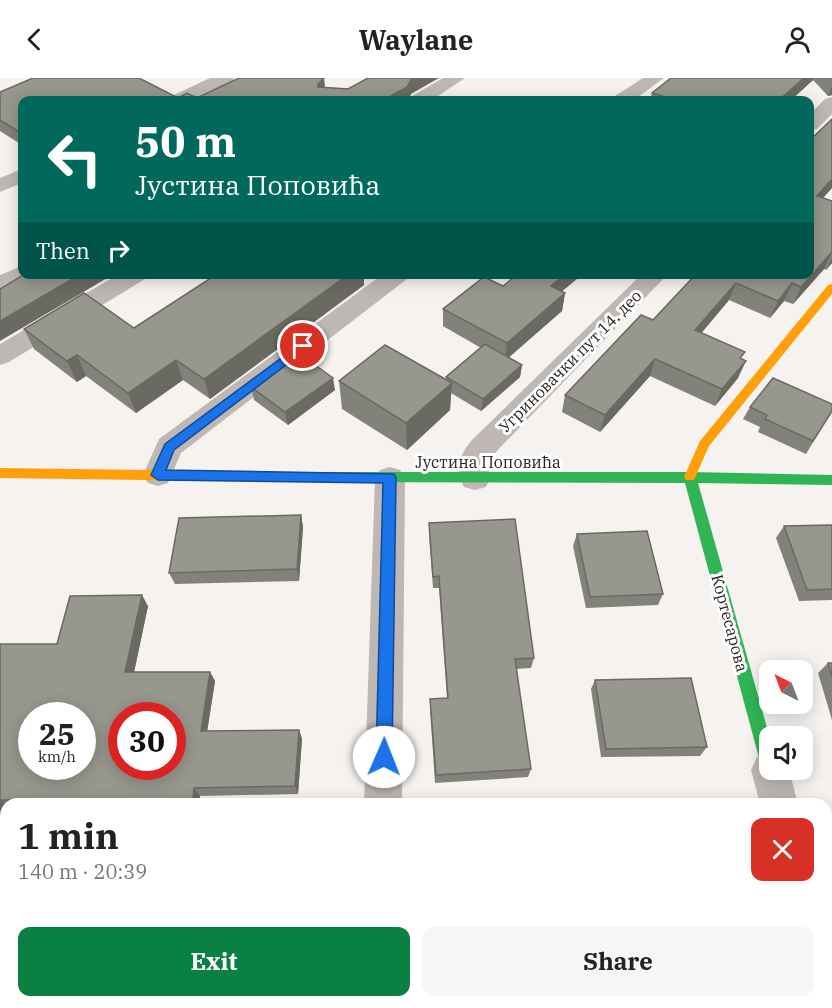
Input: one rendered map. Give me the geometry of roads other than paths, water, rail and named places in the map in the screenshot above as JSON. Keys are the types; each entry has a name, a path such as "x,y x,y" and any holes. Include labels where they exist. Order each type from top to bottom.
{"street":[{"path":"187,96 225,78"},
{"path":"426,96 456,78"},
{"path":"628,96 655,78"},
{"path":"814,121 832,103"},
{"path":"0,186 18,178"},
{"path":"0,285 18,275"},
{"path":"0,356 128,279"},
{"path":"158,475 169,447 392,279"},
{"name":"Угриновачки пут 14. део","path":"475,479 473,459 481,449 651,279"},
{"path":"690,477 704,444 832,287"},
{"name":"Јустина Поповића","path":"0,473 475,479 690,477 832,480"},
{"name":"Кортесарова","path":"690,477 759,729"},
{"path":"383,798 390,478"},
{"name":"Кортесарова","path":"773,780 777,798"}]}
